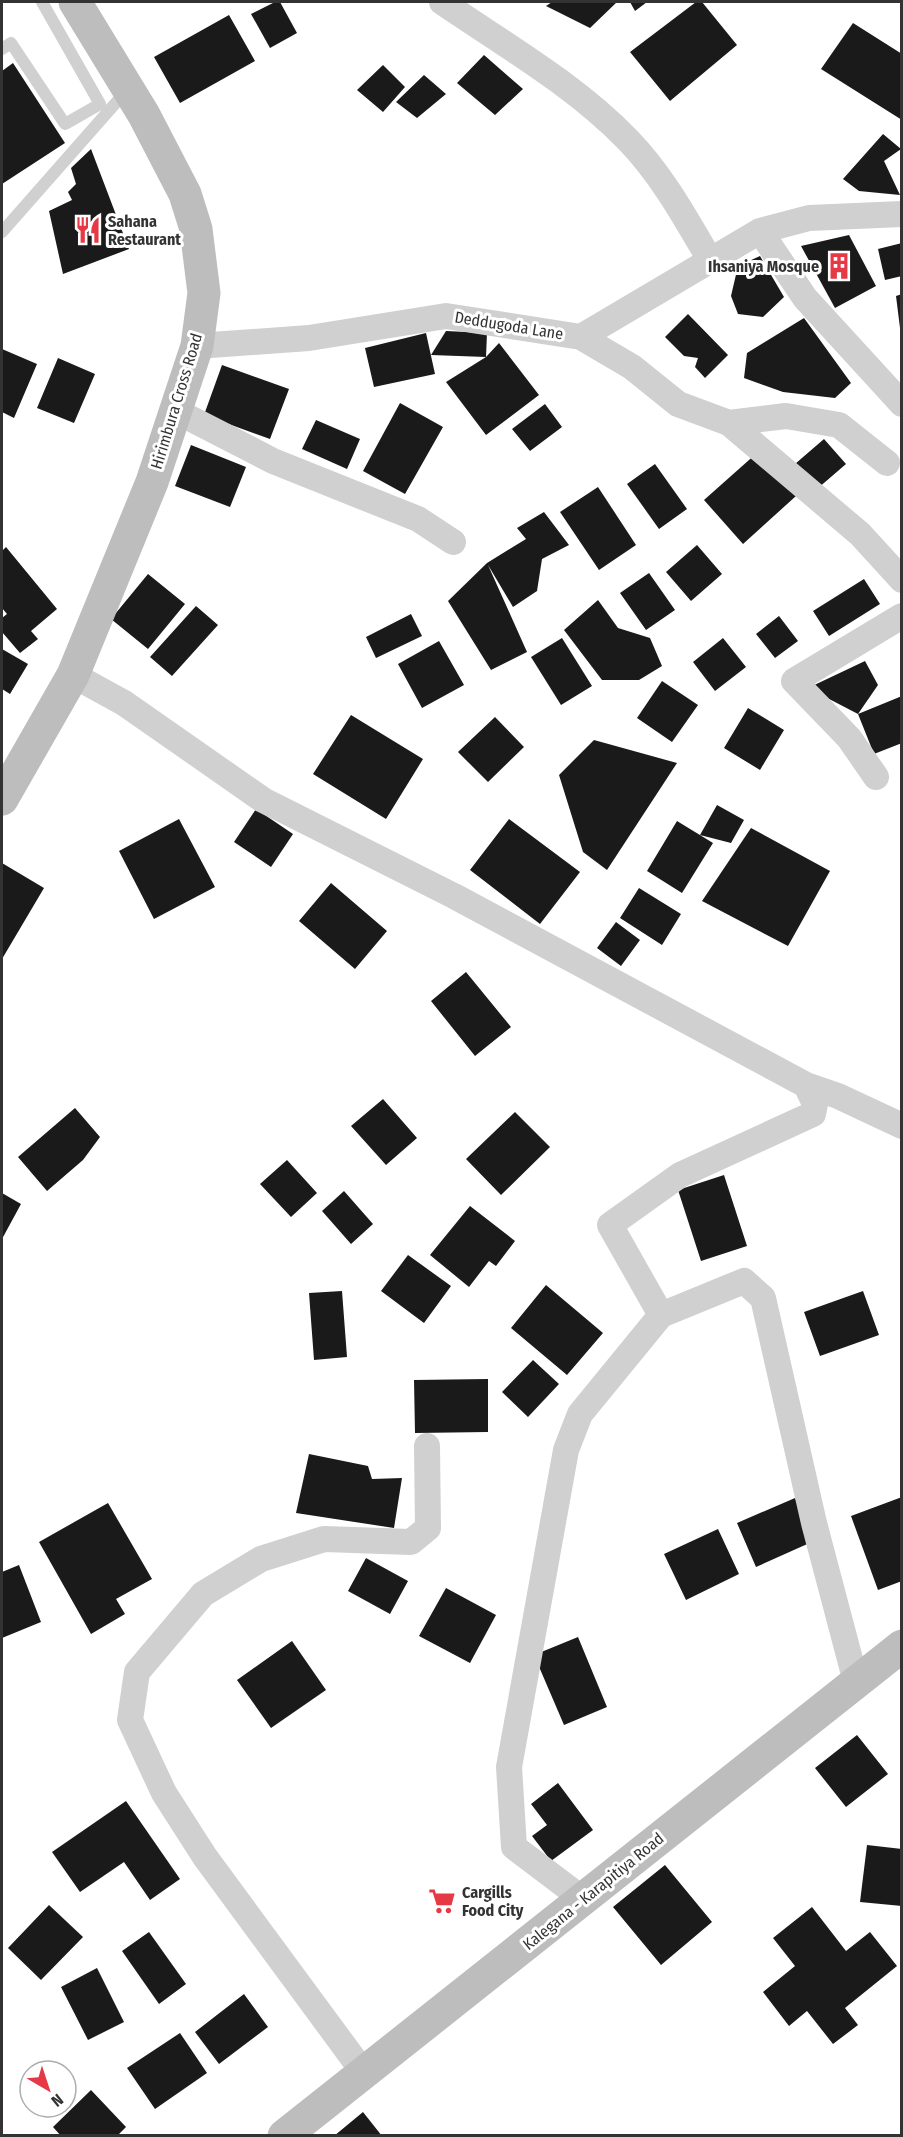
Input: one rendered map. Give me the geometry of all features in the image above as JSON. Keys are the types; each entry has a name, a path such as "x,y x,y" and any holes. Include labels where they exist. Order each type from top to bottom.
{"main road":[{"name":"Hirimbura Cross Road","path":"2,798 73,675 152,482 197,346 204,293 196,229 185,194 128,88 75,2"},
{"name":"Kalegana - Karapitiya Road","path":"284,2136 902,1646"}],"street":[{"path":"442,2 583,99 628,140 658,176 710,261"},
{"name":"Deddugoda Lane","path":"197,346 309,338 446,316 581,337 760,231 809,218 902,214"},
{"path":"760,231 806,298 902,404"},
{"path":"581,337 632,367 678,404 729,423 860,534 902,580"},
{"path":"176,411 273,461 417,519 453,542"},
{"path":"729,423 786,416 838,426 887,463"},
{"path":"876,777 849,738 794,681 902,616"},
{"path":"73,675 124,703 263,800 454,896 806,1085 838,1096 902,1126"},
{"path":"662,1315 610,1225 680,1175 813,1114 815,1104 806,1085"},
{"path":"584,1900 514,1847 509,1767 566,1450 580,1414 662,1315 744,1281 763,1298 814,1523 856,1682"},
{"path":"364,2073 205,1857 164,1793 130,1720 137,1672 203,1594 261,1559 324,1539 411,1542 428,1528 427,1446"}],"lane":[{"path":"2,50 11,43 65,124 100,104 42,2"},
{"path":"2,232 128,88"}],"building":[{"path":"275,2 280,2 297,33 270,48 251,14"},
{"path":"552,2 617,2 590,28 546,6"},
{"path":"630,2 647,2 635,11"},
{"path":"696,2 702,2 737,45 670,101 630,52"},
{"path":"229,15 255,61 180,103 154,57"},
{"path":"853,23 902,54 902,120 821,69"},
{"path":"484,55 523,89 495,115 457,83"},
{"path":"13,63 65,143 2,184 2,71"},
{"path":"383,65 405,87 383,112 357,90"},
{"path":"424,75 446,94 417,118 396,102"},
{"path":"883,134 901,149 884,161 900,195 859,191 843,179"},
{"name":"Sahana Restaurant","path":"91,149 129,249 63,274 49,211 72,200 68,192 76,184 71,168"},
{"name":"Ihsaniya Mosque","path":"849,235 876,286 835,308 801,246"},
{"path":"902,243 902,276 885,280 878,249"},
{"path":"760,256 784,297 763,317 738,314 731,296 738,266"},
{"path":"902,294 902,328 900,328 896,296"},
{"path":"688,314 728,355 705,378 695,367 698,358 684,356 665,337"},
{"path":"804,318 851,383 835,398 783,392 744,378 747,353"},
{"path":"446,331 487,333 486,357 431,355"},
{"path":"426,333 435,374 374,387 365,348"},
{"path":"499,343 539,395 486,435 446,382 486,357"},
{"path":"2,349 37,364 14,418 2,412"},
{"path":"58,358 95,374 74,423 37,408"},
{"path":"222,365 289,389 270,439 204,415"},
{"path":"400,403 443,427 405,494 363,471"},
{"path":"545,404 562,427 530,451 512,429"},
{"path":"316,420 360,439 347,469 302,449"},
{"path":"824,439 846,464 817,489 795,464"},
{"path":"191,445 246,467 230,507 175,486"},
{"path":"758,452 796,496 743,544 704,500"},
{"path":"655,464 687,509 659,529 627,484"},
{"path":"598,487 636,545 599,570 560,512"},
{"path":"544,512 569,545 542,559 537,591 513,607 488,565 527,652 491,670 448,601 487,563 526,539 517,528"},
{"path":"697,545 722,574 691,601 666,572"},
{"path":"6,547 57,609 31,631 38,639 20,653 2,632 2,618 7,614 2,608 2,551"},
{"path":"649,573 675,610 646,630 620,593"},
{"path":"148,574 185,604 148,649 111,619"},
{"path":"864,579 880,604 829,636 813,611"},
{"path":"598,600 618,628 650,638 662,666 639,680 602,680 564,630"},
{"path":"196,606 218,625 172,676 150,657"},
{"path":"411,614 422,636 376,658 366,637"},
{"path":"779,616 798,641 775,658 756,634"},
{"path":"562,638 592,686 561,705 531,657"},
{"path":"723,638 746,667 715,691 693,662"},
{"path":"439,641 464,685 422,708 398,664"},
{"path":"2,649 28,664 10,694 2,689"},
{"path":"865,661 878,685 858,714 808,688"},
{"path":"662,681 698,705 672,742 637,718"},
{"path":"902,696 902,743 874,754 858,714"},
{"path":"748,708 784,730 760,770 724,748"},
{"path":"351,715 423,759 386,819 313,774"},
{"path":"495,717 524,747 488,782 458,752"},
{"path":"594,740 677,763 607,870 583,852 559,775"},
{"path":"717,805 744,820 731,843 700,835"},
{"path":"256,809 293,834 271,867 234,842"},
{"path":"179,819 215,887 154,919 119,851"},
{"path":"509,819 580,872 540,924 470,870"},
{"path":"677,821 713,843 682,893 647,871"},
{"path":"751,828 830,871 788,946 702,901"},
{"path":"2,863 44,888 2,959"},
{"path":"331,883 387,931 355,969 299,921"},
{"path":"639,888 681,914 662,945 620,918"},
{"path":"616,922 640,940 621,966 597,948"},
{"path":"466,972 511,1027 475,1056 431,1001"},
{"path":"383,1099 417,1138 386,1165 351,1126"},
{"path":"75,1108 100,1137 83,1160 47,1191 18,1157"},
{"path":"515,1112 550,1147 501,1195 466,1159"},
{"path":"287,1160 317,1193 291,1217 260,1184"},
{"path":"724,1175 747,1246 701,1261 678,1190"},
{"path":"344,1191 373,1224 351,1244 322,1211"},
{"path":"2,1193 21,1204 2,1239"},
{"path":"470,1206 515,1241 496,1266 489,1261 469,1287 430,1255"},
{"path":"408,1255 451,1286 424,1323 381,1291"},
{"path":"546,1285 603,1333 567,1375 511,1328"},
{"path":"342,1291 347,1357 314,1360 309,1293"},
{"path":"863,1291 879,1335 820,1356 804,1312"},
{"path":"533,1360 559,1384 528,1417 502,1392"},
{"path":"488,1379 488,1432 415,1433 414,1380"},
{"path":"309,1454 368,1466 372,1479 402,1478 394,1528 296,1513"},
{"path":"902,1497 902,1581 878,1590 851,1516"},
{"path":"795,1498 814,1541 756,1567 737,1523"},
{"path":"108,1503 152,1579 116,1599 125,1614 91,1634 39,1542"},
{"path":"718,1529 739,1574 686,1600 664,1554"},
{"path":"366,1558 408,1581 390,1614 348,1591"},
{"path":"19,1565 41,1622 2,1638 2,1572"},
{"path":"446,1588 496,1615 470,1663 419,1636"},
{"path":"578,1637 607,1707 564,1725 534,1655"},
{"path":"292,1641 326,1690 271,1728 237,1680"},
{"path":"857,1735 888,1774 846,1807 815,1768"},
{"path":"558,1783 593,1830 551,1861 532,1836 547,1825 531,1804"},
{"path":"126,1801 180,1879 150,1900 124,1862 80,1892 52,1852"},
{"path":"867,1845 902,1849 902,1906 860,1902"},
{"path":"665,1865 712,1922 661,1965 613,1907"},
{"path":"49,1905 83,1937 41,1980 8,1948"},
{"path":"812,1907 846,1951 870,1932 897,1966 845,2008 858,2025 833,2044 807,2011 789,2026 763,1992 795,1966 773,1938"},
{"path":"149,1932 186,1984 159,2004 122,1951"},
{"path":"97,1968 124,2022 88,2040 61,1987"},
{"path":"244,1994 268,2027 219,2064 195,2032"},
{"path":"180,2033 207,2073 155,2109 127,2068"},
{"path":"91,2090 126,2127 117,2136 61,2136 53,2127 61,2119 78,2119 78,2103"},
{"path":"363,2112 382,2136 334,2136"}],"place":[{"name":"Sahana Restaurant","path":"88,230"},
{"name":"Ihsaniya Mosque","path":"839,266"},
{"name":"Cargills Food City","path":"442,1901"}]}
